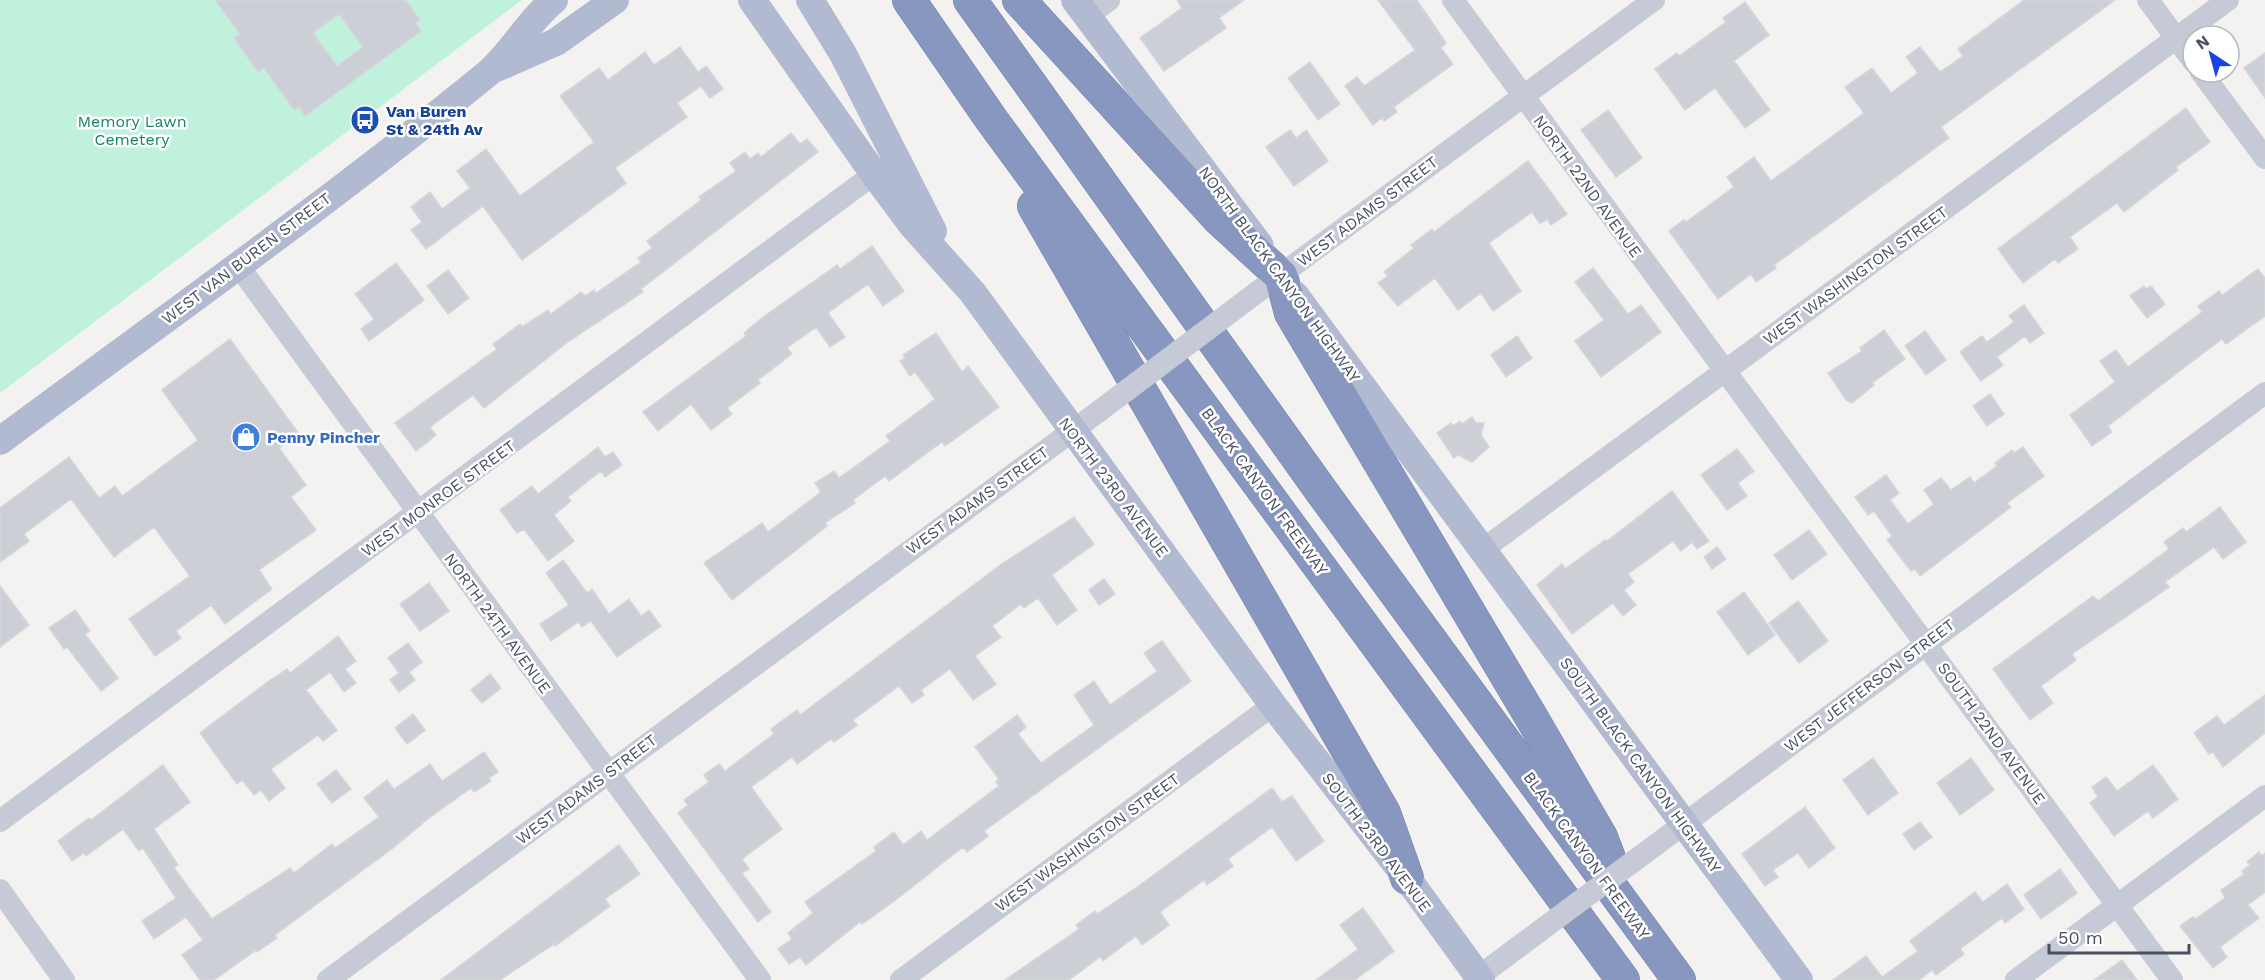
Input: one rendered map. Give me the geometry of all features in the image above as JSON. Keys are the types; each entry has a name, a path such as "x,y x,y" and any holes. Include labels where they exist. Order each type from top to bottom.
{"highway":[{"name":"BLACK CANYON FREEWAY","path":"909,0 991,119 1623,980"},
{"name":"BLACK CANYON FREEWAY","path":"970,0 1322,492 1679,980"},
{"path":"1019,0 1219,219 1291,314 1601,837 1631,915"},
{"path":"991,119 1039,216 1384,813 1407,878"}],"main road":[{"name":"WEST VAN BUREN STREET","path":"0,441 490,71 538,13 554,0"},
{"name":"WEST VAN BUREN STREET","path":"490,71 556,42 615,0"},
{"path":"752,0 912,225 955,270"},
{"path":"810,0 843,54 955,270"},
{"name":"NORTH BLACK CANYON HIGHWAY","path":"1091,5 1233,208 1269,284 1482,550"},
{"name":"NORTH 23RD AVENUE","path":"955,270 1273,705"},
{"name":"SOUTH BLACK CANYON HIGHWAY","path":"1482,550 1799,980"},
{"name":"SOUTH 23RD AVENUE","path":"1273,705 1407,878 1478,979"}],"street":[{"name":"NORTH 22ND AVENUE","path":"1453,0 1725,371"},
{"name":"WEST ADAMS STREET","path":"328,980 1654,0"},
{"path":"2148,0 2181,45"},
{"name":"WEST WASHINGTON STREET","path":"1482,550 2228,0"},
{"path":"2210,84 2265,158"},
{"name":"WEST MONROE STREET","path":"0,820 874,174"},
{"name":"NORTH 24TH AVENUE","path":"237,264 760,980"},
{"name":"SOUTH 22ND AVENUE","path":"1725,371 2172,980"},
{"name":"WEST JEFFERSON STREET","path":"1478,979 1925,642 2265,393"},
{"name":"WEST WASHINGTON STREET","path":"901,980 1273,705"},
{"path":"2016,980 2265,796"},
{"path":"0,890 64,980"}],"green space":[{"name":"Memory Lawn Cemetery","path":"0,0 522,0 0,393"}],"building":[{"path":"215,0 406,0 420,20 415,23 421,31 305,116 299,107 294,110 264,68 258,72 234,38 240,34","holes":["339,14 363,47 337,66 313,33"]},
{"path":"1177,0 1244,0 1219,18 1226,28 1164,71 1140,38 1182,8"},
{"path":"1378,0 1417,0 1446,43 1441,48 1453,64 1394,107 1397,112 1384,121 1382,118 1373,125 1345,86 1357,77 1364,86 1415,50"},
{"path":"2024,0 2115,0 1941,127 1949,138 1774,265 1776,268 1756,282 1751,274 1718,299 1669,231 1684,220 1686,222 1734,187 1727,177 1754,157 1771,181 1864,113 1845,87 1872,68 1891,93 1918,73 1906,57 1920,47 1940,72 1963,56 1958,49"},
{"path":"1745,2 1769,35 1734,61 1770,110 1745,128 1715,88 1685,110 1655,69 1677,53 1679,56 1726,22 1723,18"},
{"path":"680,47 698,72 706,66 723,89 710,98 701,86 677,103 687,117 615,168 626,183 522,260 483,206 426,249 411,230 422,222 411,207 430,192 442,209 470,188 457,171 486,149 520,196 594,142 560,96 599,68 608,80 645,52 654,65"},
{"path":"2265,53 2265,98 2244,68"},
{"path":"1310,62 1340,104 1318,120 1288,78"},
{"path":"2186,108 2210,142 2176,167 2178,170 2124,212 2117,203 2070,237 2078,249 2058,263 2055,259 2023,283 1998,249"},
{"path":"1608,110 1642,158 1616,177 1581,130"},
{"path":"1290,130 1296,138 1306,130 1328,161 1294,186 1266,147"},
{"path":"791,133 800,144 807,139 818,152 641,289 643,292 569,341 484,408 473,395 430,427 436,435 416,451 395,423 497,349 493,344 520,324 522,327 548,310 551,314 581,292 585,296 594,290 596,293 641,262 638,258 652,248 647,241 701,200 699,197 736,171 730,163 745,152 750,159 758,153 761,157"},
{"path":"1528,161 1567,214 1551,225 1547,219 1540,224 1532,212 1489,243 1521,291 1493,311 1481,293 1458,310 1435,278 1398,306 1378,283 1388,276 1384,272 1414,248 1411,245 1432,229 1434,232"},
{"path":"872,246 904,291 883,306 868,284 828,313 845,337 830,347 816,327 787,348 792,354 758,380 760,383 727,408 732,414 711,430 691,404 658,431 643,412 746,336 744,333 763,317 837,265 840,269"},
{"path":"396,263 424,300 369,341 361,329 374,319 355,294"},
{"path":"1593,268 1628,314 1641,305 1661,332 1601,377 1575,341 1604,320 1575,282"},
{"path":"2258,269 2265,278 2265,316 2226,344 2222,339 2108,426 2112,432 2092,446 2070,415 2115,382 2100,361 2116,350 2128,367 2202,312 2198,306 2219,291 2222,295"},
{"path":"448,270 469,298 448,314 427,286"},
{"path":"2144,286 2146,289 2151,286 2165,304 2147,318 2130,296"},
{"path":"2024,305 2044,333 2030,343 2025,336 1997,357 2003,365 1981,381 1960,352 1982,336 1987,342 2014,322 2009,316"},
{"path":"1884,330 1905,359 1872,383 1874,385 1852,403 1846,400 1828,373 1862,351 1860,348"},
{"path":"1925,331 1946,360 1926,375 1905,346"},
{"path":"936,333 962,372 968,366 999,407 945,446 942,442 889,481 885,476 853,500 855,503 825,523 827,526 732,600 704,563 762,523 768,532 821,492 815,483 834,471 839,478 890,441 886,436 935,399 915,372 910,376 900,361 905,358 903,355"},
{"path":"1517,336 1532,358 1506,377 1491,355"},
{"path":"230,339 299,434 279,448 306,485 291,497 316,530 259,570 272,589 225,624 211,605 176,631 181,638 155,656 129,619 190,576 154,527 114,557 71,499 24,534 29,541 0,562 0,508 69,457 99,498 115,486 122,496 198,440 162,390"},
{"path":"1990,394 2004,414 1987,426 1973,406"},
{"path":"1472,417 1476,423 1484,423 1481,435 1489,447 1472,462 1458,455 1454,458 1437,433 1451,423 1453,426 1460,421 1462,424"},
{"path":"598,447 605,457 613,452 622,465 605,477 601,471 568,497 571,501 554,515 574,541 548,561 524,529 517,533 500,510 532,486 538,494"},
{"path":"2023,447 2044,476 2007,503 2011,507 1920,576 1915,569 1911,571 1887,540 1892,536 1874,511 1868,515 1855,497 1886,475 1899,493 1890,500 1908,524 1934,504 1924,490 1941,478 1951,490 1970,477 1974,483 1997,466 1995,463 2012,450 2014,453"},
{"path":"1737,449 1754,471 1738,483 1747,496 1727,510 1701,475"},
{"path":"1672,491 1709,541 1697,549 1692,542 1681,551 1673,541 1628,574 1634,582 1624,590 1636,605 1623,616 1613,603 1572,634 1537,585 1562,564 1565,569 1605,540 1607,541"},
{"path":"2220,507 2246,542 2223,559 2214,547 2165,582 2169,587 2072,654 2076,660 2041,686 2053,703 2030,720 1993,669 2093,596 2098,601 2169,549 2164,542 2183,528 2186,532"},
{"path":"1074,517 1094,544 1052,575 1077,610 1057,625 1038,598 1024,608 1021,604 992,626 1001,637 975,656 996,684 973,700 950,669 921,690 924,695 912,703 899,686 853,720 857,725 834,742 831,739 797,764 792,757 751,787 782,829 742,859 749,869 742,873 771,912 758,922 678,813 688,805 684,800 709,782 704,775 719,764 725,771 774,734 771,729 797,710 800,715 1003,563"},
{"path":"1809,530 1827,554 1792,580 1774,555"},
{"path":"1717,547 1726,559 1712,569 1704,557"},
{"path":"563,560 587,593 592,589 609,614 629,599 641,616 649,610 661,626 617,657 591,621 582,627 578,622 551,641 540,624 569,605 546,573"},
{"path":"1104,579 1115,594 1099,605 1089,590"},
{"path":"429,583 449,611 420,631 400,604"},
{"path":"0,586 29,625 0,647"},
{"path":"1744,592 1775,635 1748,655 1717,612"},
{"path":"1798,601 1828,641 1799,663 1769,623"},
{"path":"75,610 90,631 85,634 118,678 101,691 49,628"},
{"path":"338,636 356,661 345,669 356,683 344,692 330,672 306,690 337,730 323,741 318,735 271,769 285,788 269,801 261,790 254,795 242,780 237,784 200,733 269,681 287,669 290,673"},
{"path":"1162,641 1191,681 984,831 988,836 967,852 963,847 897,899 862,924 860,922 806,965 800,957 789,964 778,949 792,939 788,933 813,913 805,902 876,851 874,847 894,832 903,845 921,831 927,840 999,786 996,782 999,779 975,747 1017,715 1026,727 1018,734 1041,763 1094,725 1074,695 1094,681 1110,705 1157,671 1144,653"},
{"path":"408,643 422,662 409,672 415,680 399,692 390,680 399,673 388,658"},
{"path":"490,674 501,688 482,703 471,690"},
{"path":"2265,695 2265,733 2223,767 2213,752 2209,754 2194,733 2217,716 2224,725"},
{"path":"413,714 425,730 407,744 395,728"},
{"path":"484,752 498,772 489,778 491,781 474,792 471,788 429,818 393,848 275,935 277,938 214,980 200,980 182,955 203,940 186,917 154,939 142,921 176,898 143,848 139,851 123,829 86,856 84,853 72,861 58,841 89,818 91,820 163,765 190,802 154,829 178,865 174,868 212,919 290,868 294,873 332,844 335,848 379,817 364,798 387,780 394,789 430,764 442,781"},
{"path":"1873,758 1898,793 1868,815 1843,780"},
{"path":"1971,758 1994,790 1960,815 1937,783"},
{"path":"2153,765 2178,799 2153,818 2148,811 2114,836 2090,803 2098,797 2092,787 2106,777 2117,791"},
{"path":"336,770 351,789 332,803 317,784"},
{"path":"1272,788 1282,802 1292,796 1324,841 1296,861 1272,827 1228,859 1233,866 1207,885 1204,880 1160,912 1169,925 1142,945 1136,936 1103,961 1100,957 1069,980 1005,980 1079,929 1076,925 1095,911 1097,914 1140,885"},
{"path":"1805,807 1835,848 1809,868 1798,853 1773,870 1778,877 1765,886 1742,854"},
{"path":"1920,822 1932,837 1914,850 1903,834"},
{"path":"619,845 640,874 605,899 610,906 555,946 554,944 500,980 441,980"},
{"path":"2259,852 2262,856 2265,853 2265,892 2248,905 2259,918 2220,947 2227,957 2213,968 2180,926 2193,917 2195,919 2225,898 2221,890 2244,874 2242,871 2250,865 2247,862"},
{"path":"2060,869 2077,893 2041,919 2024,895"},
{"path":"2007,884 2024,909 2005,923 2002,918 1960,949 1964,954 1936,975 1932,970 1919,980 1833,980 1866,956 1882,977 1918,951 1910,941 1952,909 1975,892 1983,902"},
{"path":"1363,908 1394,951 1355,980 1316,980 1358,949 1340,925"},
{"path":"2122,960 2137,980 2094,980"}],"place":[{"name":"Van Buren St & 24th Av","path":"365,120"},
{"name":"Penny Pincher","path":"246,437"}]}
